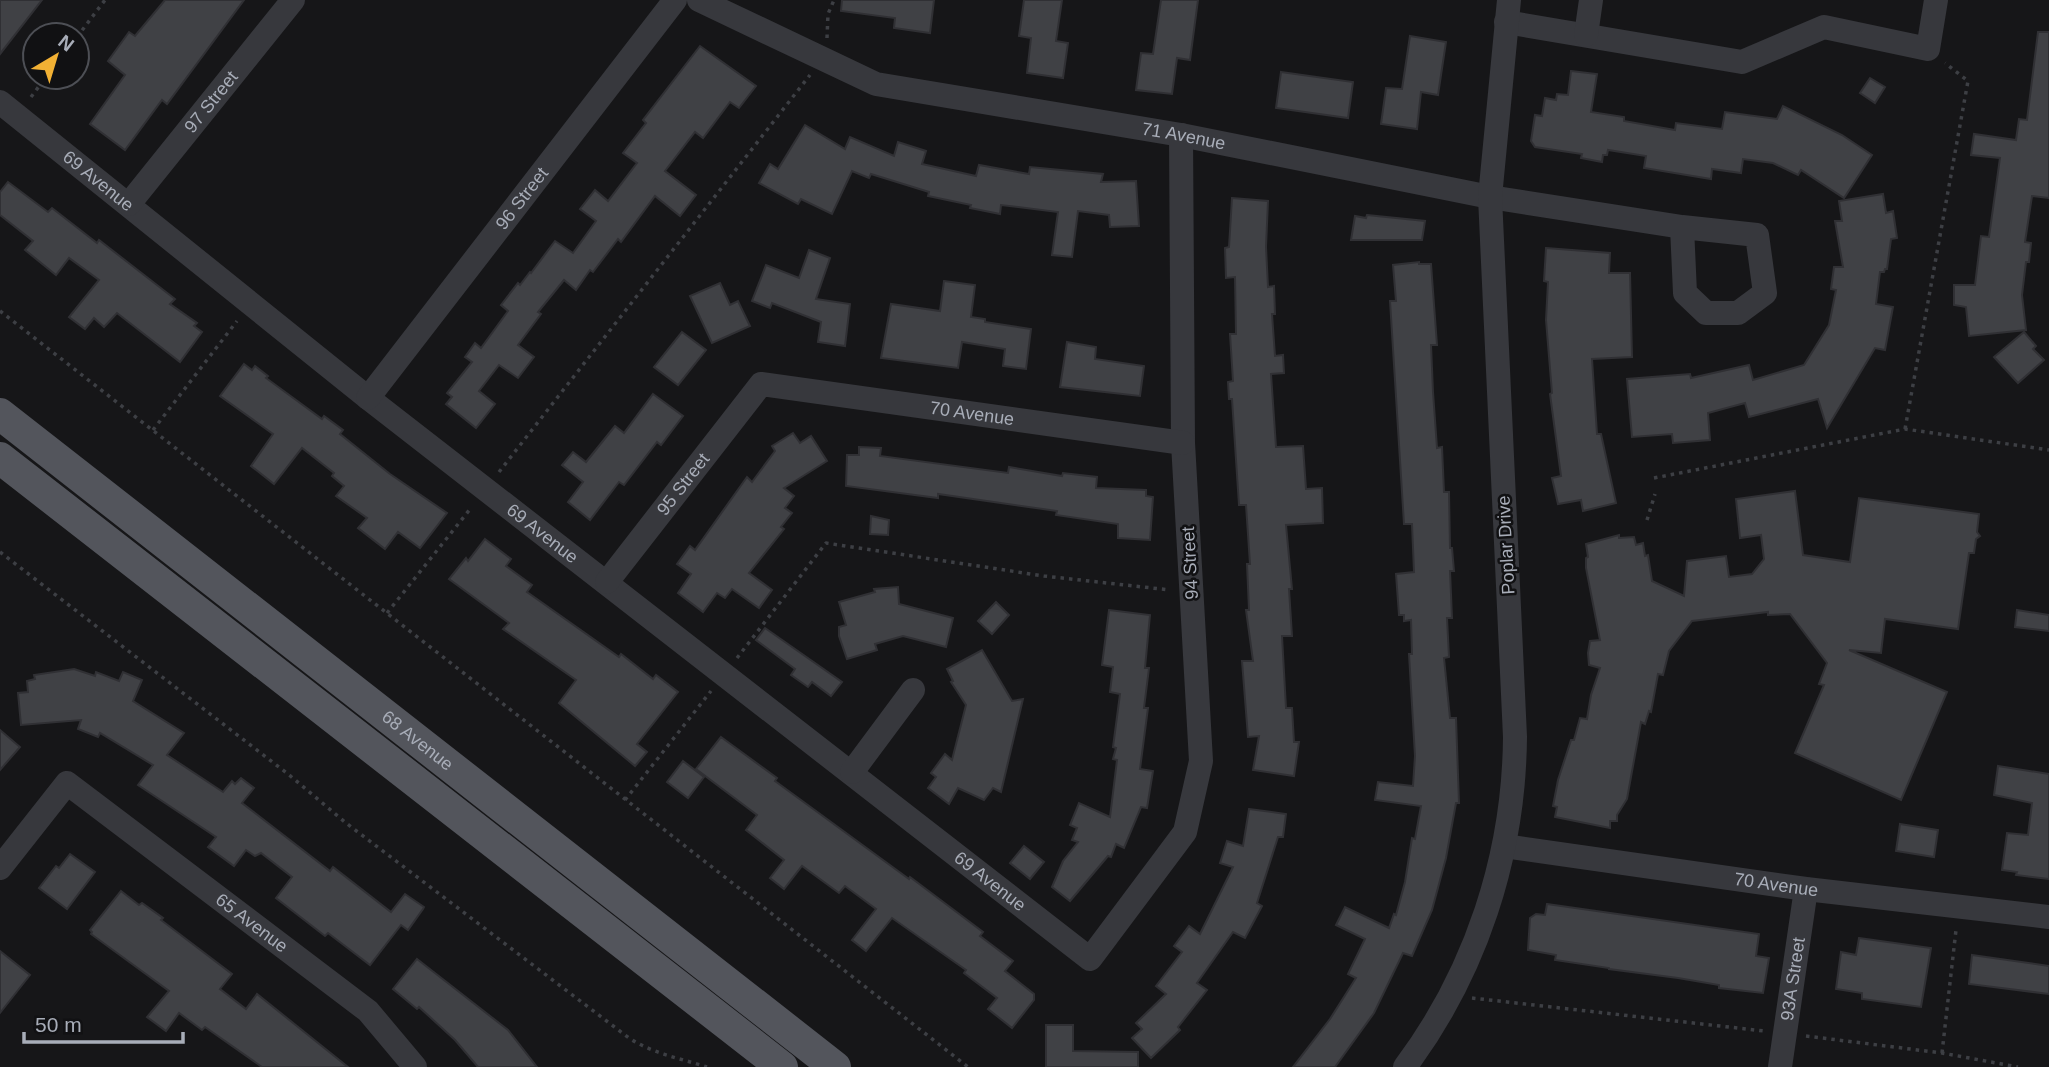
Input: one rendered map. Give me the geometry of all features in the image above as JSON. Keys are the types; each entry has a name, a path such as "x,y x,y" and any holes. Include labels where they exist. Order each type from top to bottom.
{"main road":[{"name":"68 Avenue","path":"0,414 835,1067"},
{"name":"68 Avenue","path":"0,458 782,1067"}],"street":[{"name":"97 Street","path":"129,204 293,0"},
{"name":"96 Street","path":"369,398 675,0"},
{"name":"71 Avenue","path":"699,0 876,84 1181,135 1490,197 1682,227"},
{"path":"1586,35 1591,0"},
{"path":"1507,11 1586,35 1742,62 1824,27 1928,49 1936,0"},
{"name":"Poplar Drive","path":"1405,1067 1452,996 1483,923 1494,889 1512,806 1515,737 1490,197 1507,11"},
{"name":"69 Avenue","path":"0,102 369,398 1090,959"},
{"name":"94 Street","path":"1090,959 1185,832 1201,761 1183,443 1181,135"},
{"name":"70 Avenue","path":"761,384 1183,443"},
{"name":"95 Street","path":"607,582 761,384"},
{"path":"852,772 913,690"},
{"name":"65 Avenue","path":"0,868 66,783 368,1011 415,1067"},
{"name":"70 Avenue","path":"1504,846 1806,889 2049,917"},
{"name":"93A Street","path":"1780,1067 1806,889"}],"path":[{"path":"89,21 105,0"},
{"path":"387,613 823,59 827,45 828,14 834,0"},
{"path":"1905,429 1968,81 1928,49"},
{"path":"153,430 251,303"},
{"path":"0,310 968,1067"},
{"path":"1654,478 1905,429 2049,450"},
{"path":"1647,520 1655,494"},
{"path":"625,800 826,543 1044,576 1192,593"},
{"path":"0,552 277,766 346,823 629,1038 647,1050 707,1067"},
{"path":"1942,1053 1959,906"},
{"path":"1452,996 1784,1033 1942,1053 2018,1067"}],"building":[{"path":"0,0 42,0 26,21 21,21 21,27 0,54"},
{"path":"165,0 244,0 167,104 162,100 125,150 90,124 125,75 108,61 129,32 135,36"},
{"path":"842,0 934,0 930,33 894,28 895,18 841,11"},
{"path":"1024,0 1062,0 1056,41 1068,43 1063,78 1027,73 1031,38 1019,36"},
{"path":"1161,0 1198,0 1190,60 1177,58 1172,94 1136,90 1141,53 1153,54"},
{"path":"2038,32 2049,32 2049,198 2032,196 2025,242 2031,243 2022,295 2026,330 1969,336 1966,307 1954,305 1954,285 1975,285 1981,236 1989,237 2000,158 1971,155 1974,134 2016,140 2019,119 2027,120"},
{"path":"1410,36 1446,42 1438,95 1421,92 1417,129 1381,124 1386,88 1402,89"},
{"path":"700,46 756,86 739,108 730,102 703,138 695,132 665,171 696,195 680,216 655,196 621,242 618,239 576,290 564,280 538,312 541,314 518,345 534,357 518,378 499,365 479,391 495,404 476,428 446,404 452,397 447,393 472,362 465,357 475,343 481,348 508,311 501,305 518,283 520,285 531,273 555,241 573,253 596,221 580,209 595,190 608,201 637,163 623,153 646,123 643,120"},
{"path":"1571,71 1597,74 1591,112 1675,130 1676,123 1722,129 1725,112 1777,119 1783,106 1842,135 1872,155 1844,198 1801,170 1798,175 1773,163 1743,159 1741,173 1712,169 1711,179 1644,168 1646,156 1608,150 1607,155 1603,155 1602,162 1581,158 1582,154 1535,147 1531,141 1535,115 1542,116 1545,98 1556,100 1557,94 1568,95"},
{"path":"1281,72 1353,82 1348,118 1276,108"},
{"path":"1870,78 1885,87 1875,103 1860,93"},
{"path":"805,125 845,149 850,137 894,156 898,142 926,151 922,164 976,176 979,165 1029,174 1030,167 1103,174 1101,182 1136,181 1139,226 1110,227 1109,215 1078,211 1072,257 1052,255 1058,212 1001,205 1000,214 928,196 929,192 871,174 869,178 852,171 832,214 801,199 798,204 759,183 770,164 778,169"},
{"path":"8,182 48,212 52,208 97,243 99,240 175,299 170,304 197,323 194,326 202,332 180,362 117,313 104,327 94,318 85,329 69,317 99,280 69,258 56,275 25,250 33,241 0,215 0,192"},
{"path":"1883,194 1886,213 1893,211 1897,238 1891,239 1887,269 1880,272 1876,304 1893,307 1885,350 1875,348 1827,428 1818,399 1749,417 1745,403 1708,413 1710,440 1673,443 1672,434 1632,437 1627,379 1690,374 1691,378 1749,365 1753,380 1804,365 1829,325 1836,290 1831,289 1834,267 1843,267 1835,221 1842,221 1839,201"},
{"path":"1232,198 1268,201 1268,287 1274,286 1275,314 1272,314 1275,356 1283,355 1284,373 1271,374 1276,447 1303,446 1306,489 1322,488 1323,523 1286,525 1292,589 1289,589 1292,636 1282,636 1286,708 1292,708 1294,742 1299,742 1294,776 1253,770 1259,736 1248,737 1242,661 1253,661 1246,610 1249,610 1247,564 1250,564 1246,505 1239,505 1232,399 1229,399 1228,382 1233,381 1230,334 1236,334 1235,277 1226,278 1225,248 1229,247"},
{"path":"1367,215 1425,221 1422,240 1351,240 1355,216 1366,218"},
{"path":"1546,248 1610,253 1609,273 1630,273 1632,357 1592,359 1597,434 1601,434 1616,503 1583,511 1581,500 1558,504 1552,478 1561,476 1550,394 1546,320 1548,282 1544,281"},
{"path":"809,250 830,258 816,299 850,304 845,346 818,342 821,322 772,303 770,308 752,301 766,265 799,278"},
{"path":"1419,262 1431,264 1437,345 1431,345 1437,448 1442,447 1444,492 1449,492 1450,548 1454,571 1450,571 1452,618 1447,618 1449,657 1444,658 1450,718 1456,718 1459,803 1456,803 1446,858 1432,910 1412,956 1403,953 1374,1013 1335,1067 1293,1067 1330,1019 1356,978 1348,974 1365,939 1336,925 1345,907 1389,928 1394,914 1396,915 1421,806 1375,800 1378,782 1413,786 1415,756 1409,654 1412,654 1411,620 1404,621 1404,615 1399,615 1396,574 1414,572 1412,524 1404,524 1390,301 1396,301 1393,265"},
{"path":"944,281 975,285 971,317 985,319 985,322 1031,329 1026,369 1003,366 1005,349 962,342 958,368 881,358 891,304 940,311"},
{"path":"720,283 730,305 738,301 750,326 712,343 690,296"},
{"path":"682,332 706,350 678,385 654,367"},
{"path":"2024,332 2036,346 2033,349 2044,360 2018,383 1994,357"},
{"path":"1067,342 1096,347 1095,359 1144,366 1140,396 1060,387"},
{"path":"244,364 252,370 255,366 268,376 266,378 322,419 324,416 343,430 340,434 390,474 447,513 420,548 398,532 385,549 358,528 367,518 336,496 344,486 332,476 334,473 302,448 274,484 251,466 273,434 220,396"},
{"path":"653,394 683,416 661,445 657,442 624,485 619,482 590,520 568,502 583,482 562,465 573,452 586,462 615,426 624,433"},
{"path":"793,433 800,443 811,436 827,461 784,488 794,496 785,508 792,513 781,527 784,529 749,573 772,590 759,608 732,589 725,598 717,593 703,612 678,593 691,574 677,564 690,546 695,550 747,477 752,482 775,451 772,446"},
{"path":"859,447 881,448 880,456 1008,473 1009,467 1062,476 1063,473 1097,477 1096,488 1146,490 1146,496 1153,497 1150,540 1118,538 1118,524 1056,515 1057,511 938,494 938,498 846,486 847,455 859,455"},
{"path":"1795,491 1803,555 1850,562 1859,498 1979,514 1977,532 1980,536 1976,539 1974,553 1969,553 1958,629 1885,619 1881,653 1849,650 1947,692 1901,800 1795,753 1824,685 1819,684 1827,663 1790,614 1768,615 1768,612 1692,621 1669,651 1663,675 1658,674 1651,712 1649,711 1645,724 1641,722 1627,799 1617,815 1617,821 1610,821 1610,828 1555,817 1557,807 1553,806 1558,780 1580,718 1587,719 1600,668 1589,665 1590,641 1600,640 1586,568 1586,544 1619,535 1619,538 1634,537 1636,545 1643,543 1645,556 1648,555 1652,581 1684,596 1687,561 1726,556 1729,577 1752,574 1764,559 1761,535 1740,538 1736,499"},
{"path":"871,516 889,520 888,535 870,534"},
{"path":"485,539 511,559 506,566 532,585 527,592 619,657 621,654 653,679 656,675 678,692 637,744 647,752 635,766 559,703 576,680 503,629 509,623 449,579"},
{"path":"898,587 899,604 953,618 946,647 903,636 875,644 877,650 847,659 839,636 839,627 846,625 839,602 875,592 874,589"},
{"path":"996,602 1009,615 992,634 978,621"},
{"path":"1109,610 1150,615 1145,668 1149,668 1144,708 1148,708 1140,769 1153,771 1147,808 1141,807 1124,848 1116,844 1111,857 1108,856 1070,901 1052,887 1063,861 1078,842 1072,840 1077,828 1070,825 1079,803 1110,817 1117,760 1113,759 1116,748 1113,747 1120,694 1110,692 1113,667 1102,665"},
{"path":"2017,610 2049,615 2049,631 2015,627"},
{"path":"765,628 842,682 831,696 812,682 808,687 791,675 795,669 756,640"},
{"path":"982,650 1012,701 1023,699 1001,792 993,788 984,800 958,788 949,804 928,788 936,777 931,773 945,754 952,760 966,705 951,682 953,681 947,669"},
{"path":"74,669 95,676 96,672 119,681 123,672 142,680 133,701 184,733 167,755 223,792 232,781 235,784 241,778 254,788 242,803 330,871 333,867 391,912 405,894 424,907 408,930 401,925 370,965 328,933 325,936 276,898 292,877 261,853 255,856 246,850 234,866 208,847 216,837 138,785 153,765 100,733 98,737 78,729 81,720 21,725 18,693 28,692 27,681 35,679 34,675"},
{"path":"0,730 20,747 0,770"},
{"path":"721,737 777,778 775,781 983,932 980,936 1013,961 1005,971 1034,994 1034,1000 1012,1028 988,1009 997,998 964,973 966,970 892,918 866,951 852,940 876,909 845,886 839,893 802,866 784,889 770,878 784,860 746,830 757,815 696,769"},
{"path":"683,761 704,777 688,798 667,782"},
{"path":"1998,766 2049,774 2049,879 2016,875 2017,872 2002,870 2007,833 2028,835 2032,803 1994,795"},
{"path":"1249,809 1286,814 1283,837 1278,837 1257,903 1262,906 1245,938 1233,932 1197,983 1207,990 1178,1027 1180,1030 1151,1058 1132,1038 1142,1029 1136,1023 1166,994 1156,986 1182,952 1174,946 1189,926 1200,934 1233,867 1220,863 1227,841 1243,846"},
{"path":"1900,824 1938,830 1934,857 1896,851"},
{"path":"1024,846 1044,862 1030,879 1010,863"},
{"path":"70,854 95,872 67,909 39,888 56,866 59,868"},
{"path":"121,891 163,918 161,920 232,974 220,989 246,1009 257,994 348,1067 262,1067 205,1027 202,1030 179,1013 166,1031 147,1017 169,991 91,934 90,930"},
{"path":"1547,904 1759,934 1756,956 1769,958 1763,993 1555,960 1556,955 1528,950 1530,918 1536,914 1545,915"},
{"path":"1859,938 1931,948 1921,1007 1862,999 1862,993 1836,989 1841,952 1856,955"},
{"path":"0,951 30,975 0,1013"},
{"path":"1972,955 2049,966 2049,994 1969,984"},
{"path":"417,959 508,1030 537,1067 478,1067 455,1040 419,1007 417,1009 393,989"},
{"path":"1046,1025 1073,1025 1073,1051 1138,1052 1138,1067 1046,1067"}]}
